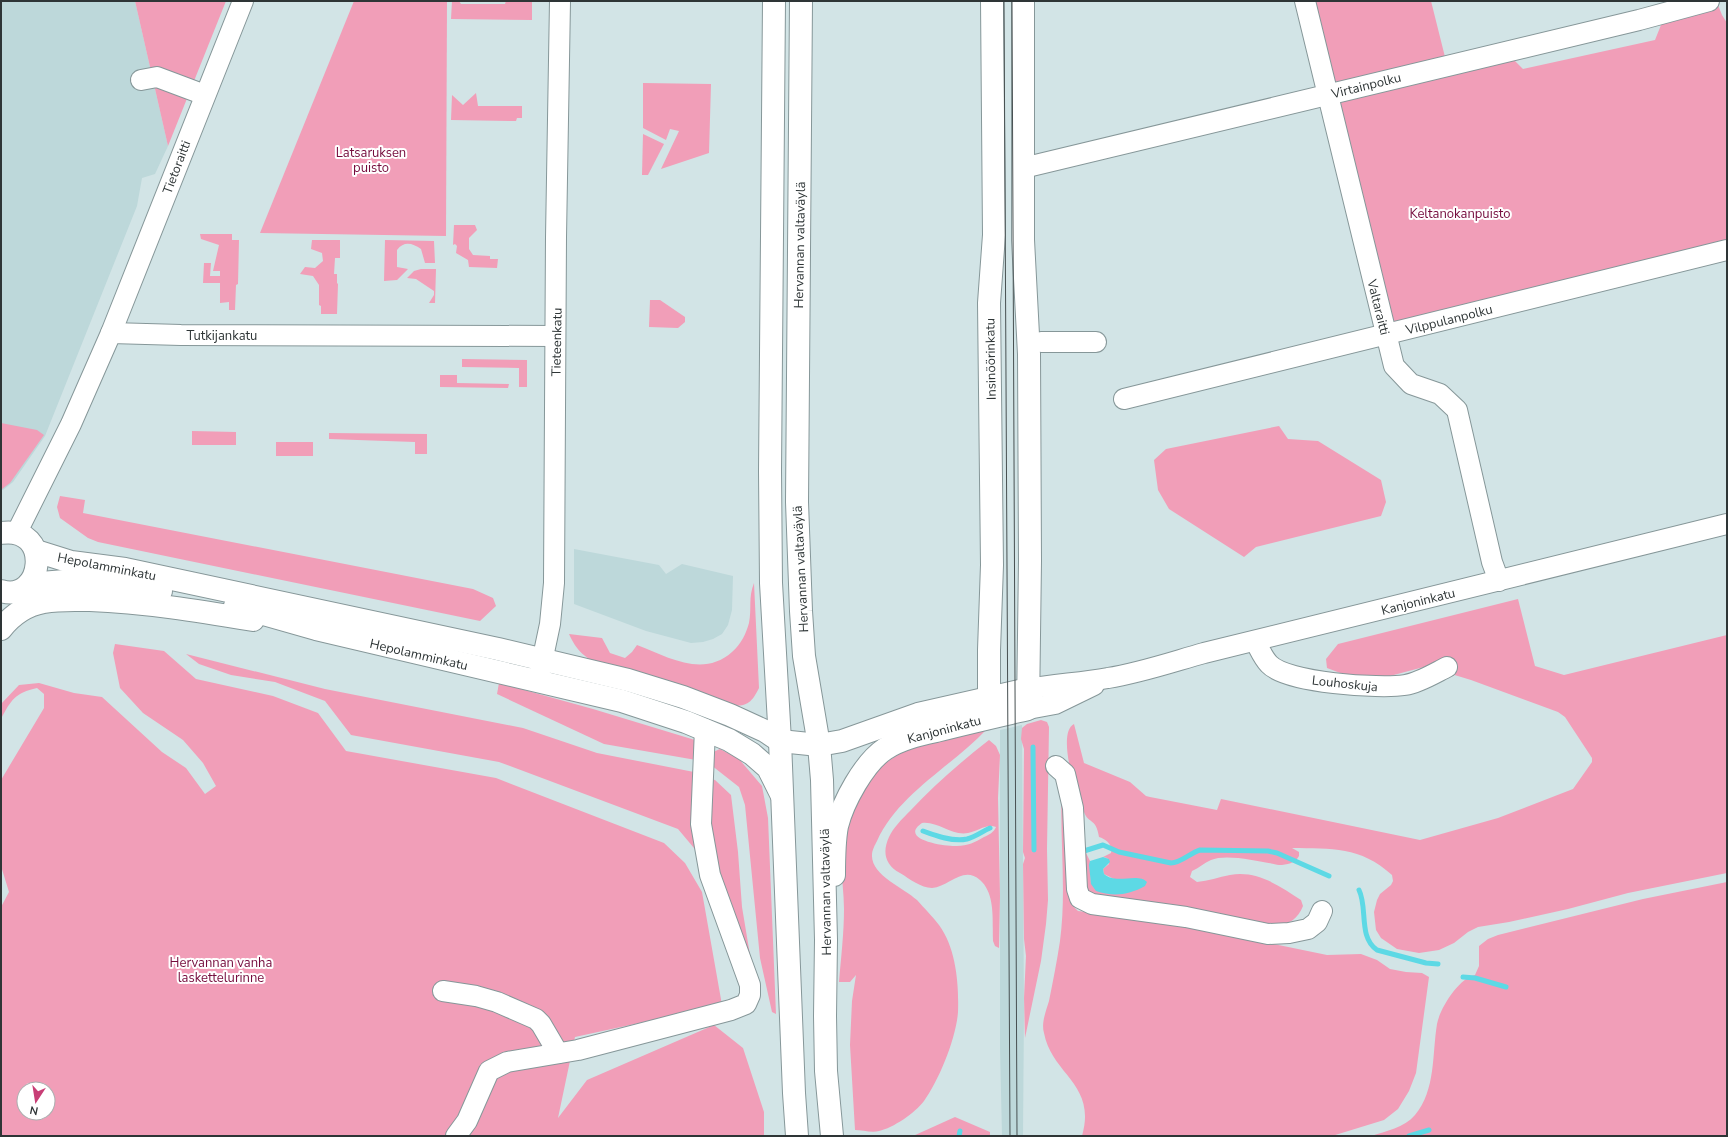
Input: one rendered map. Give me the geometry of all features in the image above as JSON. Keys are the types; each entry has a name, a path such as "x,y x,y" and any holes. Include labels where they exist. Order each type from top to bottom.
{"main road":[{"name":"Hervannan valtaväylä","path":"774,1 770,508 771,583 780,741 781,794 797,1136"},
{"name":"Hervannan valtaväylä","path":"800,1 797,502 804,656 819,745 822,780 826,940 826,1071 832,1136"},
{"name":"Insinöörinkatu","path":"989,707 992,565 989,310 994,235 992,1"},
{"path":"1023,1 1023,240 1029,362 1030,561 1028,699"},
{"path":"9,534 24,537 31,543 36,551 38,559 37,568 34,577 29,584"},
{"name":"Hepolamminkatu","path":"36,551 71,562 125,569 542,659 628,680 683,697 737,718 765,731 780,741"},
{"name":"Hepolamminkatu","path":"1,591 13,592 22,589 29,584 66,580 137,586 214,600 316,629 622,701 705,729 729,740 752,754 768,768 781,794"},
{"path":"1,629 16,612 42,602 60,600 115,601 143,604 316,629"},
{"name":"Kanjoninkatu","path":"780,741 819,745 842,741 918,714 989,707 1028,699"},
{"name":"Kanjoninkatu","path":"826,940 832,905 834,852 837,825 857,781 872,761 884,749 907,738 989,707"}],"street":[{"name":"Tietoraitti","path":"111,333 243,1"},
{"name":"Tieteenkatu","path":"538,682 550,624 554,583 555,336 560,1"},
{"name":"Valtaraitti","path":"1305,1 1394,366 1411,384 1440,394 1457,410 1492,562 1499,581"},
{"name":"Virtainpolku","path":"1023,168 1639,20 1709,1"},
{"path":"141,80 157,77 204,96"},
{"name":"Vilppulanpolku","path":"1124,399 1727,250"},
{"path":"9,534 71,424 111,333"},
{"name":"Tutkijankatu","path":"111,333 181,335 555,336"},
{"path":"1041,342 1096,342"},
{"name":"Kanjoninkatu","path":"1028,699 1054,704 1108,678 1727,524"},
{"name":"Louhoskuja","path":"1255,641 1269,665 1281,672 1298,678 1375,687 1406,685 1447,667"},
{"path":"456,1136 467,1121 489,1071 508,1062 578,1050 731,1010 746,1004 750,995 750,985 710,874 701,824 705,729"},
{"path":"1056,766 1065,774 1072,802 1077,889 1080,898 1084,901 1103,906 1213,922 1268,934 1289,933 1308,929 1317,922 1322,911"},
{"path":"443,991 476,996 490,1000 536,1019 541,1024 558,1053"}],"shaded area":[{"path":"1,1 135,1 168,146 155,174 142,178 137,206 45,436 13,482 3,490 1,490"},
{"path":"574,549 659,565 666,574 682,564 733,576 732,610 728,625 722,634 713,639 691,643 646,631 574,604"},
{"path":"1022,725 1024,1010 1023,1136 1002,1136 1000,1048 1000,730"}],"green space":[{"path":"135,1 226,1 168,146"},
{"name":"Latsaruksen puisto","path":"354,1 447,1 446,236 260,233"},
{"path":"452,1 459,1 461,4 505,4 506,1 532,1 532,20 451,19"},
{"path":"1314,1 1431,1 1446,61 1341,84 1335,81"},
{"name":"Keltanokanpuisto","path":"1718,5 1727,23 1727,240 1389,323 1340,106 1343,98 1509,55 1523,69 1655,40 1663,20"},
{"path":"643,83 711,84 709,153 661,169 679,131 670,129 666,140 643,128"},
{"path":"476,93 478,106 522,106 522,118 517,118 516,121 451,120 452,95 463,105"},
{"path":"643,134 664,144 648,175 642,175"},
{"path":"454,225 475,225 477,230 469,238 469,249 473,255 490,256 490,259 498,259 497,268 469,267 468,260 456,253 457,246 455,244 453,245"},
{"path":"200,234 232,234 232,240 239,240 238,284 236,285 235,310 229,310 229,302 220,303 220,283 203,283 204,263 211,263 210,276 220,276 220,271 213,271 219,245 201,239"},
{"path":"312,240 340,240 340,258 335,258 334,274 337,274 338,284 337,314 321,314 321,306 319,305 319,285 313,276 300,274 305,267 315,268 323,261 322,253 311,249"},
{"path":"385,240 434,241 435,263 425,263 421,249 414,245 402,245 397,250 397,267 408,269 397,280 384,281"},
{"path":"421,269 436,269 435,303 429,303 434,295 434,291 416,279 407,278 414,271"},
{"path":"650,300 660,300 685,317 685,322 678,328 649,327"},
{"path":"462,359 527,360 527,387 519,387 519,368 462,367"},
{"path":"440,375 457,375 457,383 509,384 508,388 440,387"},
{"path":"1,423 37,430 44,435 10,483 2,489 1,489"},
{"path":"1279,426 1288,439 1318,441 1381,480 1386,502 1381,516 1256,547 1244,557 1169,509 1158,490 1154,460 1166,449"},
{"path":"192,431 236,432 236,445 192,445"},
{"path":"329,433 427,434 427,454 415,454 415,442 329,439"},
{"path":"276,442 313,442 313,456 276,456"},
{"path":"60,496 85,500 83,513 473,589 493,598 496,606 480,621 98,542 88,538 60,518 57,507"},
{"path":"754,583 759,688 752,700 746,704 732,706 589,659 577,648 569,634 602,638 610,653 625,658 637,645 685,663 709,664 721,660 732,652 743,639 749,623 751,593"},
{"path":"1518,599 1535,666 1564,675 1727,635 1727,873 1628,893 1568,909 1509,922 1478,927 1468,932 1454,943 1439,950 1419,953 1397,949 1381,938 1376,930 1374,912 1377,900 1380,894 1391,885 1393,881 1392,875 1368,859 1345,851 1333,849 1292,848 1299,852 1299,856 1293,862 1288,864 1279,865 1226,857 1211,860 1192,871 1190,877 1197,882 1240,874 1268,880 1285,889 1301,900 1303,906 1296,918 1285,924 1277,926 1095,898 1086,889 1085,853 1090,861 1091,884 1141,879 1114,879 1104,874 1103,869 1109,864 1109,861 1107,858 1103,857 1111,853 1111,847 1104,839 1099,837 1096,826 1086,816 1077,794 1067,752 1069,730 1074,724 1084,763 1130,782 1146,796 1217,810 1221,799 1420,840 1498,818 1573,789 1592,762 1592,758 1565,717 1558,712 1448,673 1435,664 1390,676 1351,677 1327,668 1326,659 1338,644"},
{"name":"Hervannan vanha laskettelurinne","path":"115,644 164,651 196,679 273,696 318,713 346,751 496,778 664,843 685,863 702,892 722,1005 575,1037 558,1118 587,1080 714,1025 743,1048 764,1112 764,1136 1,1136 1,907 9,892 1,866 1,780 44,708 44,694 37,688 24,692 14,698 1,719 1,704 19,685 39,683 74,693 102,697 162,752 186,768 205,794 216,786 203,763 183,740 143,713 120,688 113,653"},
{"path":"186,654 325,689 523,728 597,753 694,772 699,854 678,829 499,762 351,735 325,701 275,682 231,675 199,664"},
{"path":"499,683 593,709 695,740 696,760 604,744 497,694"},
{"path":"1041,720 1047,722 1049,727 1047,849 1048,900 1041,961 1025,1038 1024,998 1026,956 1024,939 1023,864 1025,858 1023,852 1024,749 1021,739 1022,728 1027,724"},
{"path":"986,730 927,781 898,809 886,824 873,849 873,862 882,875 917,900 937,922 945,934 953,955 957,978 958,1012 957,1023 946,1059 930,1092 920,1106 891,1127 873,1132 855,1130 850,1045 852,1001 856,975 850,982 839,982 844,918 842,851 847,825 859,798 875,773 896,756 928,743"},
{"path":"989,740 996,746 1000,755 998,798 1000,896 999,948 995,946 993,941 991,900 989,893 980,880 974,876 968,875 956,878 938,887 928,888 916,883 895,870 888,862 885,853 889,837 901,820 938,783","holes":["922,823 928,823 962,833 972,832 989,826 996,827 991,833 975,842 961,846 952,846 935,844 920,838 916,834 916,829"]},
{"path":"720,749 739,759 762,786 768,818 776,1014 772,1012 760,958 745,805 739,787 711,765 713,752"},
{"path":"707,778 715,780 731,795 738,852 742,907 753,973 715,883"},
{"path":"1062,783 1072,902 1073,906 1078,911 1173,923 1327,955 1361,954 1377,960 1390,969 1422,973 1429,977 1416,1073 1409,1091 1398,1109 1384,1120 1332,1136 1082,1136 1085,1118 1084,1104 1072,1081 1055,1060 1043,1029 1044,1017 1049,1001 1058,956 1062,921"},
{"path":"1727,882 1727,1136 1371,1136 1406,1123 1415,1115 1422,1105 1430,1083 1435,1035 1439,1017 1446,1002 1457,988 1469,977 1475,975 1479,966 1479,946 1488,939 1498,935 1643,899"},
{"path":"955,1117 990,1132 990,1136 913,1136"}],"water":[{"path":"1103,857 1109,859 1110,862 1103,869 1104,874 1109,877 1121,879 1143,879 1147,882 1145,886 1121,894 1109,894 1096,891 1091,884 1089,865 1090,861"}],"waterway":[{"path":"1033,747 1034,850"},
{"path":"923,831 945,838 962,840 973,837 990,828"},
{"path":"1084,851 1103,845 1119,852 1171,863 1175,863 1200,850 1268,851 1277,853 1329,876"},
{"path":"1359,890 1362,897 1367,938 1377,950 1426,963 1438,964"},
{"path":"1463,977 1475,978 1506,987"},
{"path":"1409,1136 1429,1130"},
{"path":"959,1136 960,1131"}],"tram line":[{"path":"1004,1 1010,1136"},
{"path":"1012,1 1017,1136"}]}
